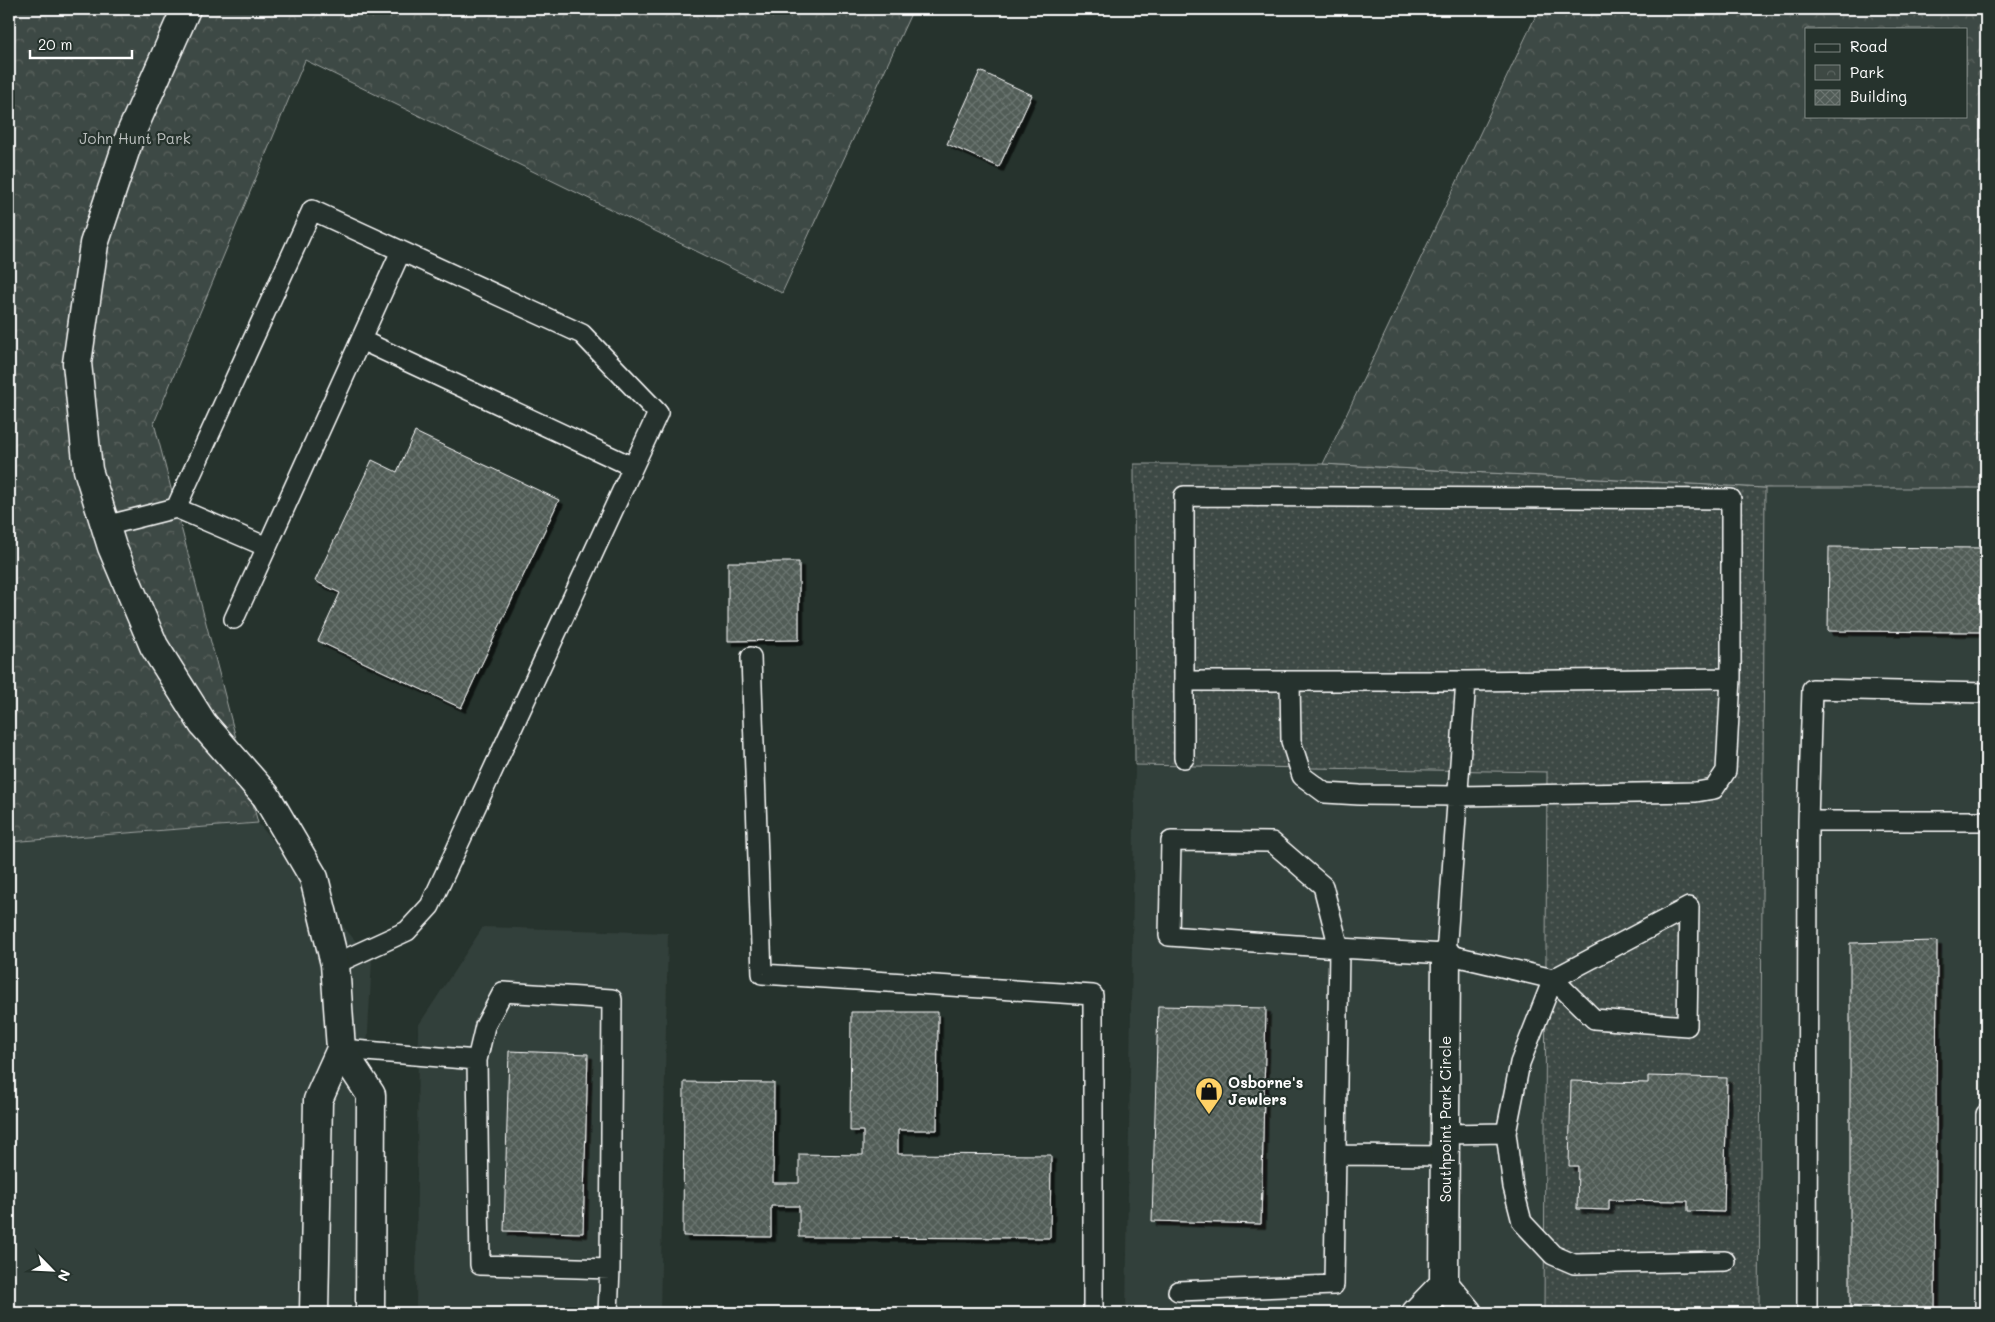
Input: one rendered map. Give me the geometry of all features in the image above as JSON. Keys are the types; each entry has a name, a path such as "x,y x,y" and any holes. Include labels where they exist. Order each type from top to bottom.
{"street":[{"path":"186,9 131,134 94,244 77,364 88,470 112,547 154,646 203,724 266,796 314,878 335,964 341,1049 318,1100 314,1313"},
{"name":"Southpoint Park Circle","path":"1444,1284 1446,954"},
{"path":"341,1049 371,1095 370,1313"},
{"path":"1416,1313 1444,1284 1468,1313"}],"lane":[{"path":"176,508 312,210 582,334 658,413 430,906 407,930 335,964"},
{"path":"234,619 401,251"},
{"path":"361,340 633,466"},
{"path":"1184,758 1184,496 1731,499 1731,678 1726,771 1714,789 1696,792 1458,796 1325,793 1302,776 1291,741 1290,681"},
{"path":"105,526 176,508 267,547"},
{"path":"751,657 762,974 1093,996 1093,1313"},
{"path":"1184,681 1466,682 1731,678"},
{"path":"1446,954 1466,682"},
{"path":"1807,1313 1808,821 1812,689 1986,692"},
{"path":"1808,821 1986,821"},
{"path":"1178,1291 1334,1285 1339,948 1323,886 1272,842 1171,841 1169,936 1339,948 1446,954 1553,979 1594,1019 1687,1026 1688,907 1553,979 1520,1063 1506,1133 1513,1187 1522,1222 1553,1254 1574,1264 1725,1260"},
{"path":"608,1313 610,1269 612,999 503,992 485,1026 477,1060 480,1264 610,1269"},
{"path":"341,1049 477,1060"},
{"path":"1985,1313 1986,1114"},
{"path":"1336,1155 1445,1145 1506,1133"}],"shaded area":[{"path":"1765,488 1986,488 1986,1313 1759,1313"},
{"path":"1135,765 1547,772 1544,1313 1126,1313"},
{"path":"258,823 372,961 352,1313 9,1313 9,842"},
{"path":"483,927 668,933 660,1313 416,1313 418,1026"}],"green space":[{"name":"John Hunt Park","path":"9,9 913,9 782,293 305,60 154,423 258,823 9,842"},
{"path":"1539,9 1986,9 1986,488 1765,488 1323,464"},
{"path":"1134,464 1323,464 1765,488 1759,1313 1544,1313 1547,772 1135,765"}],"building":[{"path":"980,71 1032,95 999,167 947,144"},
{"path":"415,432 559,500 461,708 318,641 340,593 315,581 372,460 397,472"},
{"path":"1829,547 1986,548 1986,632 1828,631"},
{"path":"728,562 799,562 799,640 728,641"},
{"path":"1937,941 1935,1313 1850,1313 1850,943"},
{"name":"Osborne's Jewlers","path":"1158,1006 1266,1008 1261,1224 1152,1221"},
{"path":"851,1012 938,1012 937,1130 898,1130 898,1154 1051,1155 1050,1238 799,1237 799,1206 771,1206 771,1237 683,1236 684,1082 774,1083 773,1183 799,1183 799,1154 863,1155 863,1131 850,1131"},
{"path":"509,1051 588,1054 583,1233 504,1231"},
{"path":"1648,1076 1727,1078 1724,1212 1688,1211 1688,1201 1609,1200 1609,1210 1577,1209 1578,1166 1569,1166 1571,1081 1648,1083"}],"place":[{"name":"Osborne's Jewlers","path":"1209,1115"}]}
